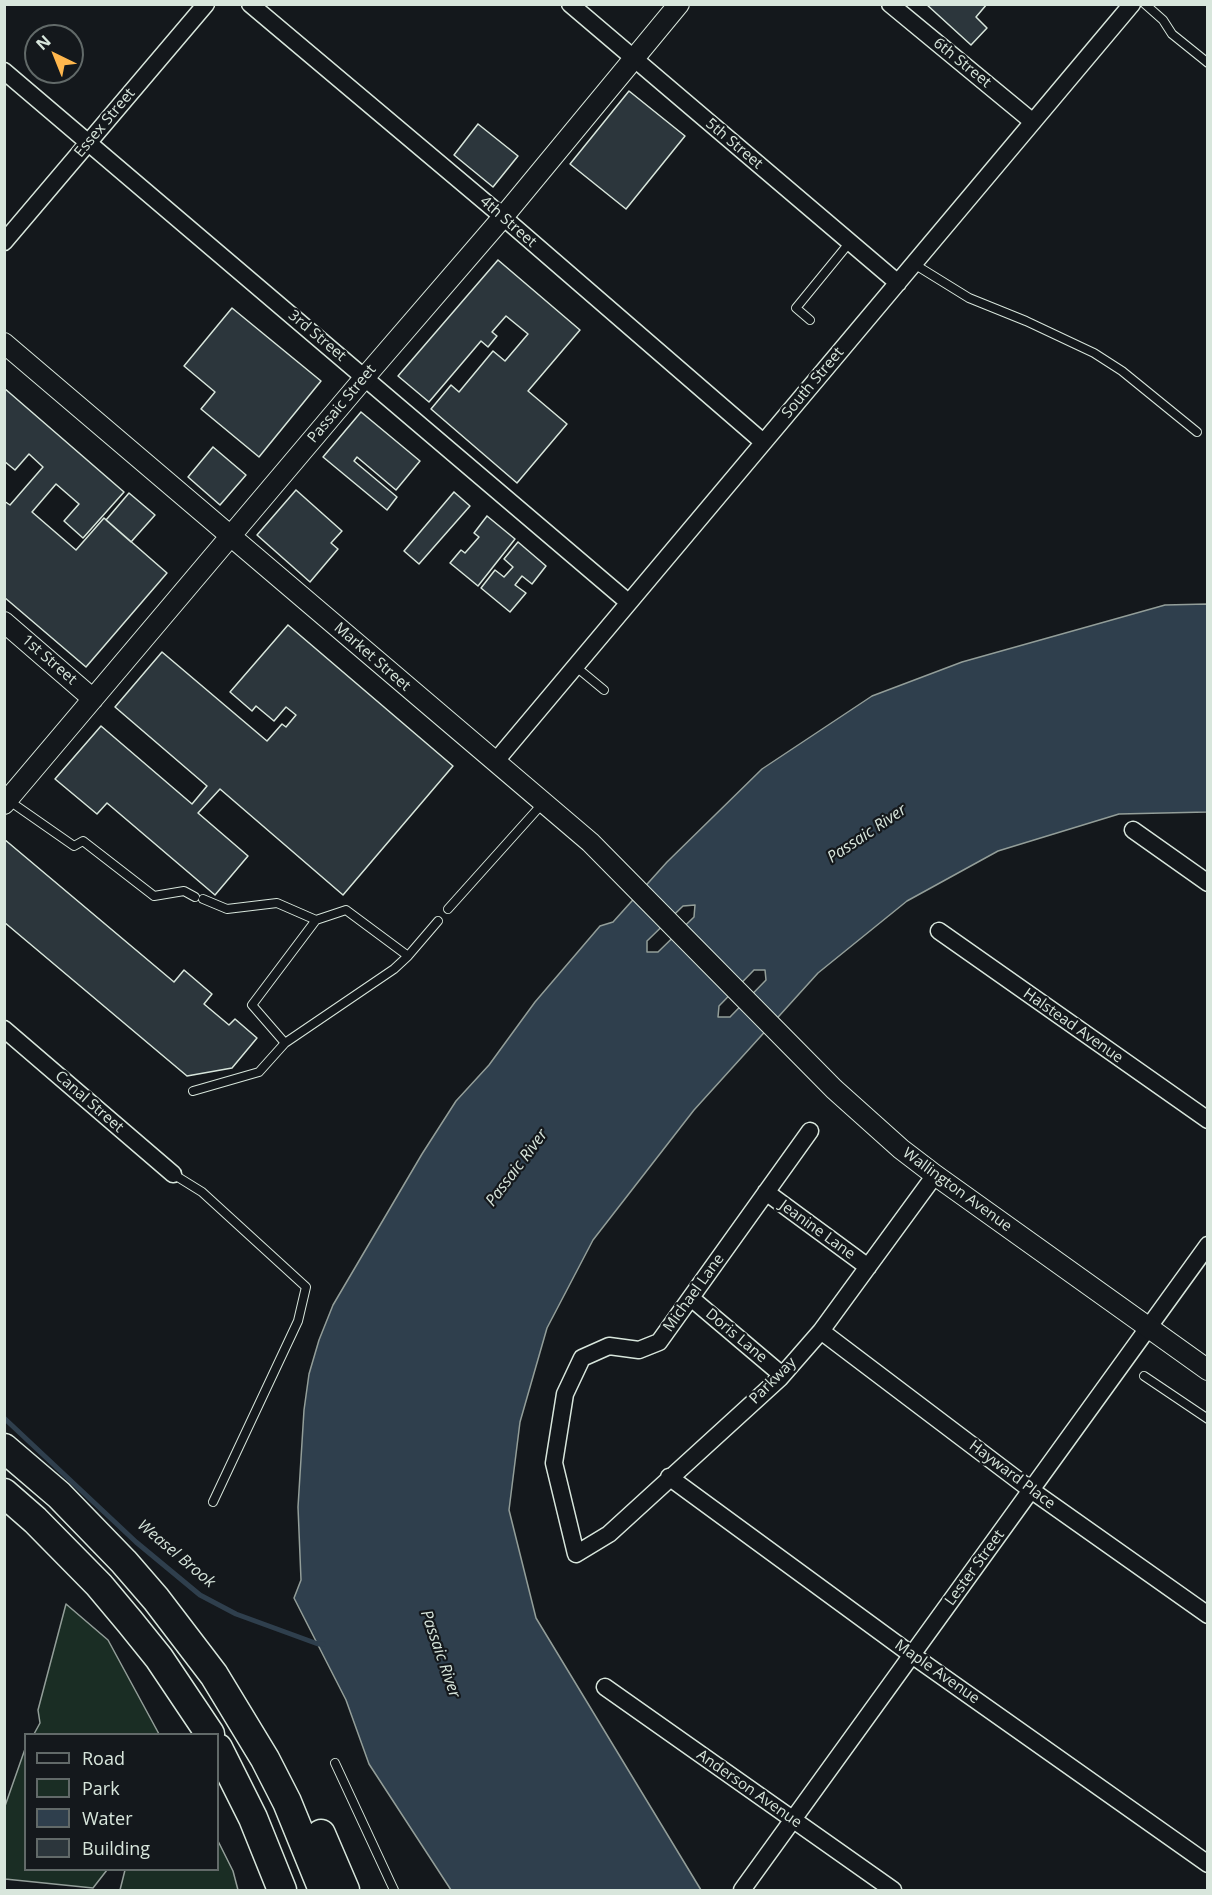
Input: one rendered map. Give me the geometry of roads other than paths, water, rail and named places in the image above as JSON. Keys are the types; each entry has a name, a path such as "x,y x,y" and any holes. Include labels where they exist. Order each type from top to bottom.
{"highway":[{"path":"4,1448 59,1495 124,1562 156,1599 214,1675 253,1738 287,1802 323,1890"},
{"path":"4,1493 74,1560 130,1622 159,1658 209,1733"},
{"path":"156,1599 224,1671 276,1744 304,1794 345,1890"},
{"path":"219,1750 253,1818 282,1890"}],"street":[{"name":"Essex Street","path":"4,242 206,4"},
{"name":"4th Street","path":"249,4 503,217 763,442"},
{"name":"5th Street","path":"570,4 898,283"},
{"name":"Passaic Street","path":"6,802 503,217 680,4"},
{"name":"6th Street","path":"890,4 1033,122"},
{"name":"South Street","path":"495,762 1132,4"},
{"name":"3rd Street","path":"4,71 628,602"},
{"name":"Market Street","path":"4,343 590,842 729,982"},
{"name":"1st Street","path":"4,622 93,699"},
{"path":"1133,830 1208,883"},
{"name":"Halstead Avenue","path":"939,931 1208,1120"},
{"name":"Wallington Avenue","path":"729,982 796,1052 868,1121 934,1175 1208,1370"},
{"name":"Canal Street","path":"4,1029 173,1174"},
{"name":"Michael Lane","path":"576,1554 554,1463 565,1394 582,1358 609,1346 639,1350 658,1342 810,1131"},
{"name":"Parkway","path":"576,1554 609,1534 782,1375 820,1331 934,1175"},
{"name":"Jeanine Lane","path":"766,1192 868,1267"},
{"name":"Lester Street","path":"742,1890 1208,1245"},
{"name":"Doris Lane","path":"691,1298 782,1375"},
{"name":"Hayward Place","path":"820,1331 1031,1490 1208,1615"},
{"name":"Maple Avenue","path":"669,1477 912,1655 1208,1864"},
{"name":"Anderson Avenue","path":"605,1687 893,1890"}],"lane":[{"path":"1144,4 1163,20 1172,34 1208,63"},
{"path":"810,320 796,308 850,242"},
{"path":"914,264 969,298 1026,321 1094,353 1122,371 1197,432"},
{"path":"575,666 604,690"},
{"path":"6,802 74,846 83,841 154,896 184,891 227,909 277,903 316,920"},
{"path":"448,909 544,803"},
{"path":"285,1043 252,1005 316,920 346,910 408,956"},
{"path":"193,1091 259,1072 285,1043 394,969 438,921"},
{"path":"173,1174 202,1192 306,1287 298,1322 213,1502"},
{"path":"1144,1376 1208,1419"},
{"path":"334,1763 394,1890"}],"water":[{"name":"Passaic River","path":"1207,604 1207,812 1119,814 998,851 907,901 818,973 694,1110 593,1240 547,1328 520,1422 509,1510 536,1618 701,1890 451,1890 369,1764 346,1700 294,1598 301,1580 298,1507 304,1410 309,1374 333,1305 456,1101 489,1065 535,1002 600,926 613,922 667,862 762,769 872,696 962,662 1165,605","holes":["695,905 694,917 658,952 647,952 647,941 683,906","754,970 765,970 766,980 730,1017 718,1017 719,1006"]}],"waterway":[{"name":"Weasel Brook","path":"4,1418 136,1542 200,1595 236,1614 323,1644"}]}
